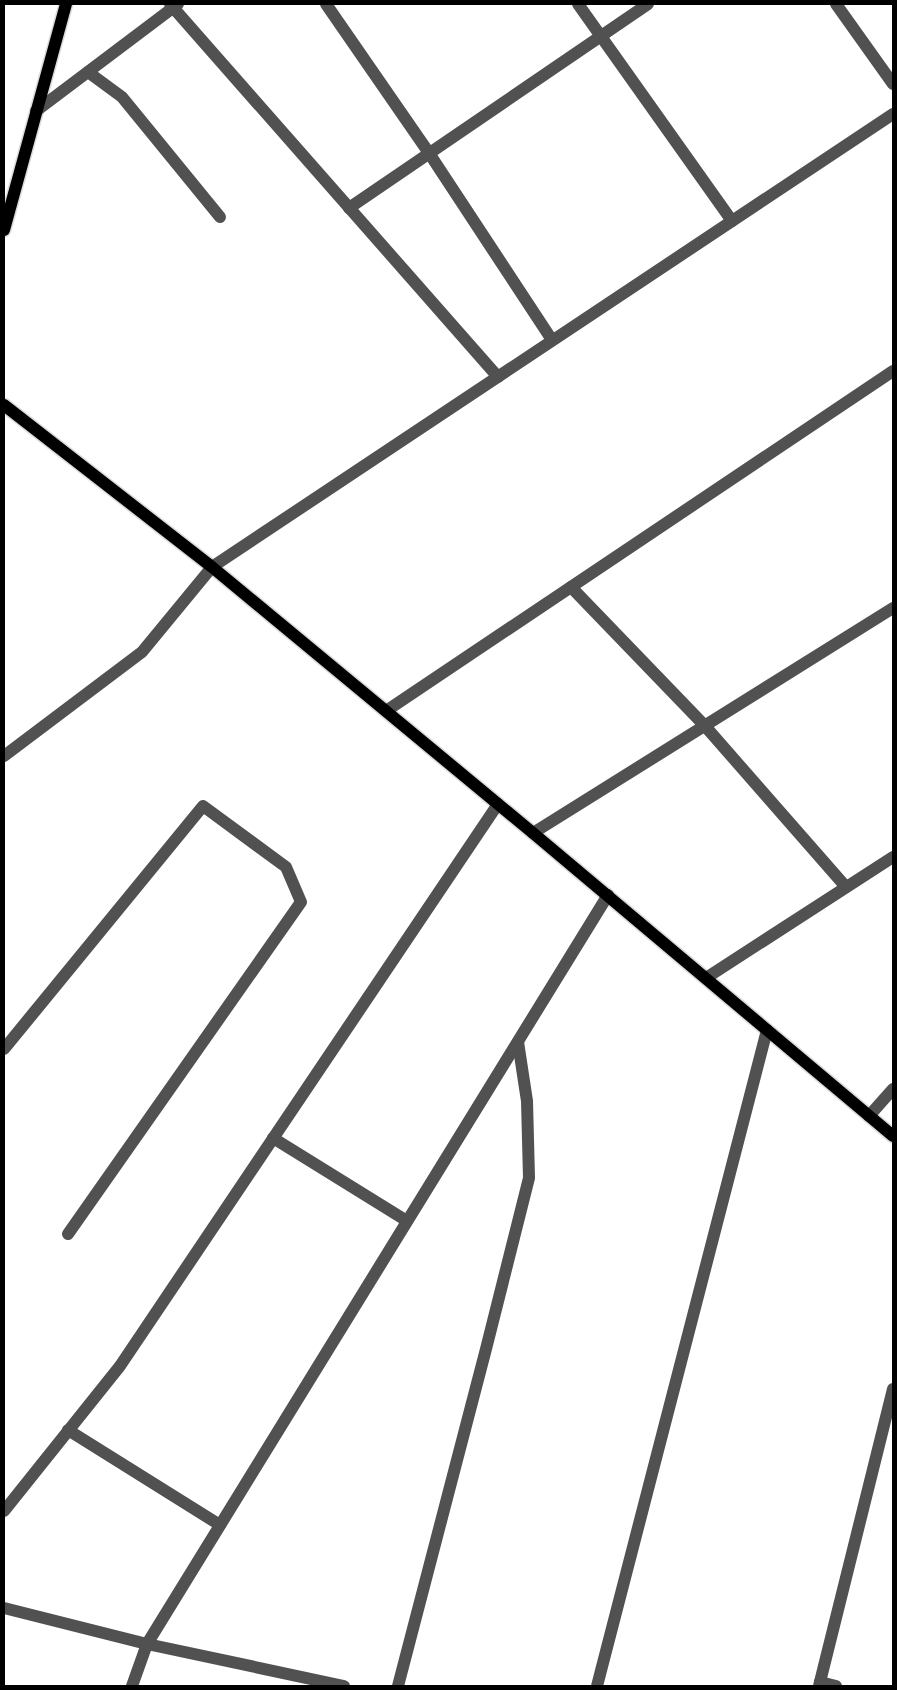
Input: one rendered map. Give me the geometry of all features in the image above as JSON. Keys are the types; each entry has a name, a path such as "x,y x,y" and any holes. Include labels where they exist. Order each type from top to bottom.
{"main road":[{"path":"4,230 66,4"},
{"path":"4,406 212,567 608,895 893,1136"}],"street":[{"path":"326,4 429,153 552,340"},
{"path":"578,4 732,221"},
{"path":"349,208 648,4"},
{"path":"836,4 893,84"},
{"path":"36,111 174,5 498,377"},
{"path":"88,72 122,96 220,217"},
{"path":"4,756 142,652 212,567 893,114"},
{"path":"386,710 893,371"},
{"path":"571,587 705,726 846,887"},
{"path":"533,833 893,608"},
{"path":"4,1511 120,1366 498,804"},
{"path":"4,1049 203,806 286,867 301,902 68,1234"},
{"path":"706,978 893,857"},
{"path":"132,1686 147,1644 608,895"},
{"path":"597,1686 767,1030"},
{"path":"398,1686 529,1178 527,1101 518,1042"},
{"path":"869,1116 893,1089"},
{"path":"273,1138 407,1221"},
{"path":"836,1686 820,1684 893,1389"},
{"path":"68,1430 220,1525"},
{"path":"4,1608 147,1644 344,1686"}]}
